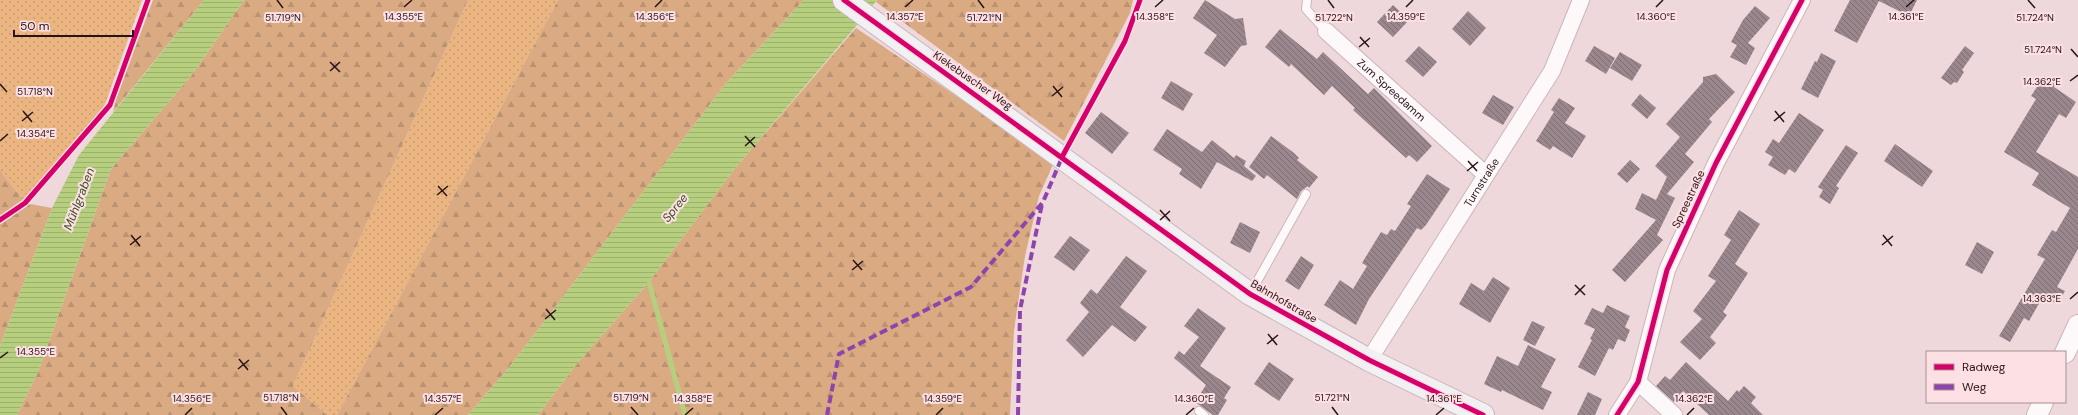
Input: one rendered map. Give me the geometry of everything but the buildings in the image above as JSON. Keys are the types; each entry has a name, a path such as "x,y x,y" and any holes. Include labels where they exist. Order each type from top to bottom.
{"main road":[{"name":"Kiekebuscher Weg","path":"844,0 1090,178"},
{"name":"Bahnhofstraße","path":"1090,178 1250,294 1369,360 1483,415"}],"street":[{"name":"Turnstraße","path":"1369,360 1552,71 1581,0"},
{"name":"Spreestraße","path":"1617,415 1638,382 1667,270 1716,163 1802,0"},
{"name":"Zum Spreedamm","path":"1326,31 1486,174"},
{"path":"2066,351 2078,326"},
{"path":"1638,382 1674,415"},
{"path":"2037,415 2043,403"}],"lane":[{"name":"Zum Spreedamm","path":"1307,0 1306,9 1326,31"},
{"path":"1250,294 1306,194"}],"shaded area":[{"path":"0,0 142,0 104,107 25,203 0,170"},
{"path":"468,0 558,0 337,415 327,415 293,386"}],"green space":[{"path":"153,0 204,0 113,112 117,96"},
{"path":"244,0 468,0 293,386 327,415 17,415 38,372 111,169 191,76"},
{"path":"558,0 804,0 727,82 507,370 468,415 337,415"},
{"path":"877,0 1133,0 1130,13 1064,141 876,2"},
{"path":"856,28 1054,162 1039,196 1025,256 1014,330 1010,415 538,415 575,366 649,282 736,167"},
{"path":"0,170 25,203 52,208 0,346"}],"water":[{"name":"Mühlgraben","path":"204,0 244,0 191,76 111,169 38,372 17,415 0,415 0,346 52,208 79,155"},
{"name":"Spree","path":"804,0 877,0 736,167 649,282 575,366 538,415 468,415 507,370 727,82"}],"waterway":[{"path":"649,282 685,415"}],"marked path":[{"path":"827,415 839,354 971,287 1043,202 1063,155"},
{"path":"1018,415 1020,310 1042,204"}],"cycle path":[{"path":"0,220 25,203 110,105 148,0"},
{"path":"844,0 1250,294 1369,360 1483,415"},
{"path":"1062,157 1125,41 1140,0"},
{"path":"1617,415 1638,382 1667,270 1716,163 1802,0"}]}
